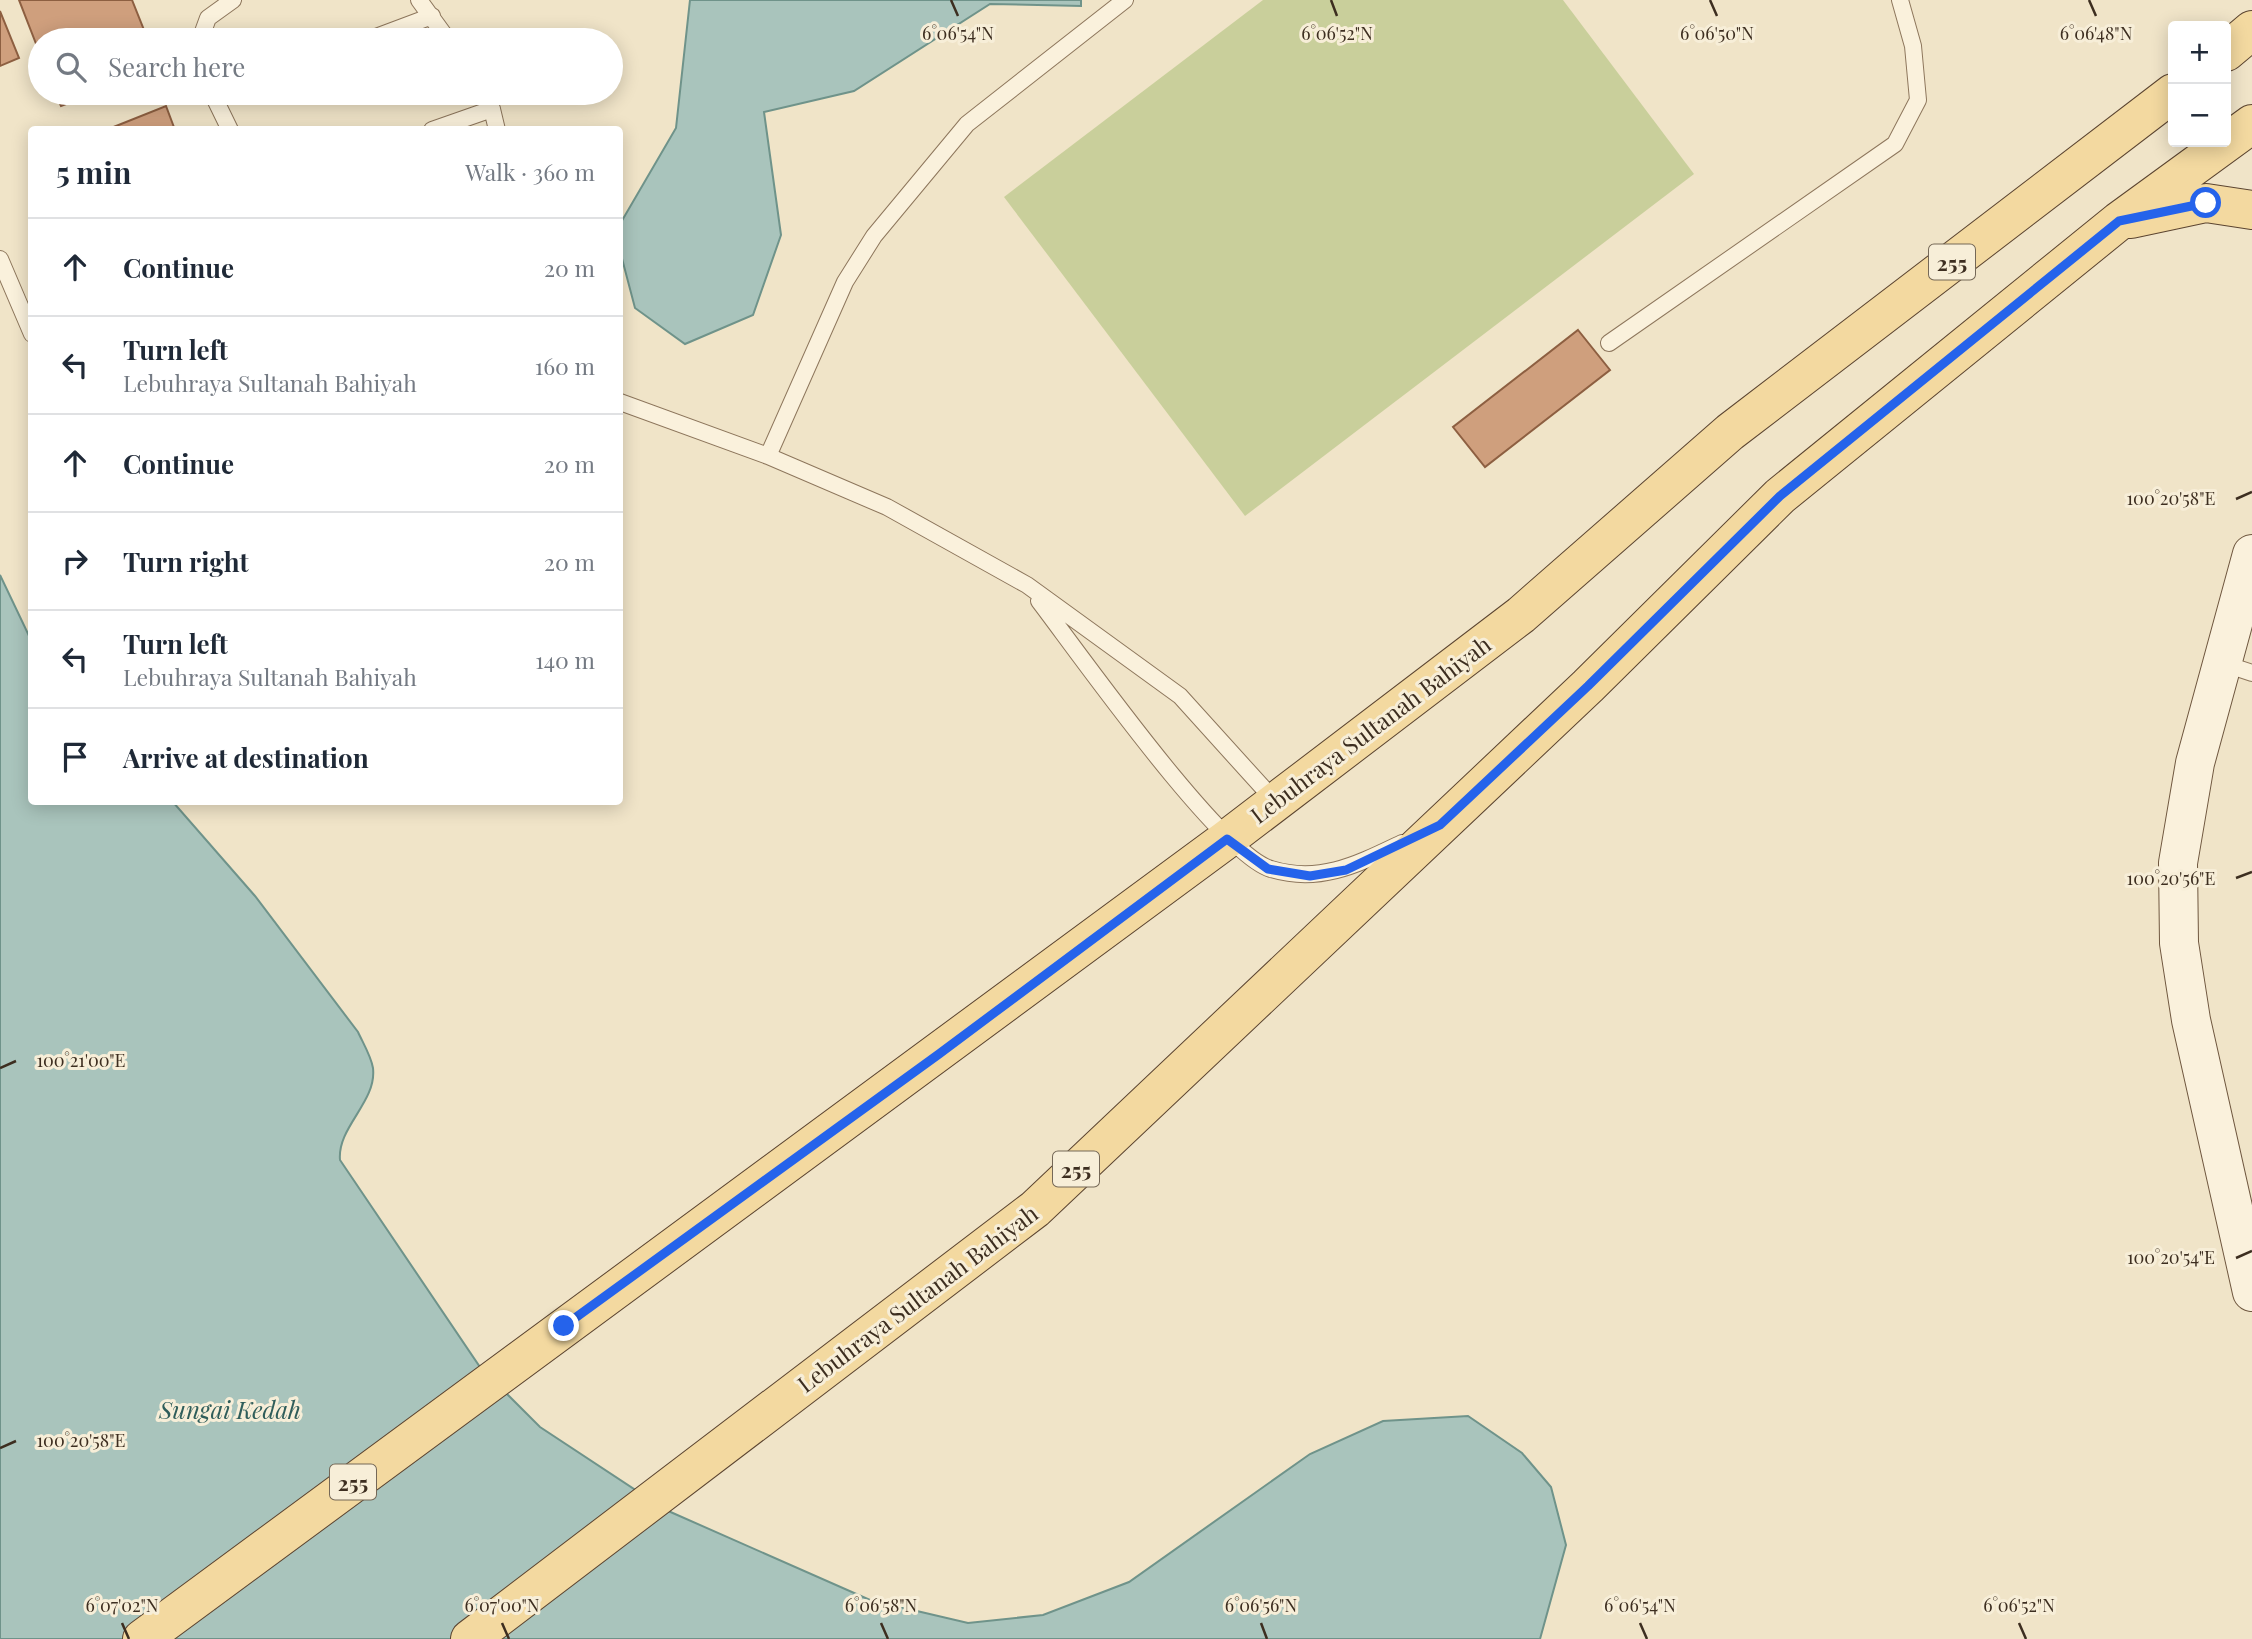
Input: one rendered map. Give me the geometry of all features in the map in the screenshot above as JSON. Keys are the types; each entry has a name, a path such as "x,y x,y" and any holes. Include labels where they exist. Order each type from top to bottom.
{"main road":[{"path":"2231,48 2252,30"},
{"path":"2231,67 2252,65"},
{"name":"Lebuhraya Sultanah Bahiyah","path":"142,1639 564,1326 939,1054 1227,839 1274,800 1521,615 1730,432 2168,97"},
{"name":"Lebuhraya Sultanah Bahiyah","path":"470,1639 1035,1209 1588,686 1780,496 2119,221 2252,124"},
{"path":"2119,221 2206,203 2252,210"}],"street":[{"path":"2252,554 2237,668 2195,763 2178,863 2179,943 2191,1020 2252,1292"}],"lane":[{"path":"419,0 440,28"},
{"path":"768,456 845,282 874,236 967,124 1125,0"},
{"path":"1609,343 1895,144 1918,100 1913,46 1900,0"},
{"path":"205,28 208,19 227,1"},
{"path":"400,28 432,16"},
{"path":"222,105 229,126"},
{"path":"490,105 496,126"},
{"path":"443,126 492,109"},
{"path":"0,259 28,325"},
{"path":"623,403 768,456 887,507 1027,585 1180,696 1274,800"},
{"path":"1027,585 1227,839 1268,869 1310,876 1346,870 1440,825"}],"green space":[{"path":"1263,0 1563,0 1694,174 1245,516 1004,197"}],"water":[{"path":"690,0 1081,0 1081,6 990,4 854,91 764,112 781,235 753,315 685,344 635,308 623,262 623,219 676,128"},
{"name":"Sungai Kedah","path":"0,575 28,634 28,805 176,805 255,896 358,1032 371,1059 373,1080 364,1103 344,1136 340,1160 480,1367 540,1427 666,1510 870,1600 968,1623 1043,1615 1129,1582 1310,1454 1383,1421 1468,1416 1522,1453 1551,1487 1566,1545 1540,1639 0,1639"}],"building":[{"path":"19,0 132,0 143,28 30,28"},
{"path":"0,11 19,58 0,66"},
{"path":"166,106 174,126 116,126"},
{"path":"1578,330 1610,370 1485,467 1453,427"}],"route":[{"path":"564,1326 939,1054 1227,839 1268,869 1310,876 1346,870 1440,825 1588,686 1780,496 2119,221 2169,213 2206,203"}]}
